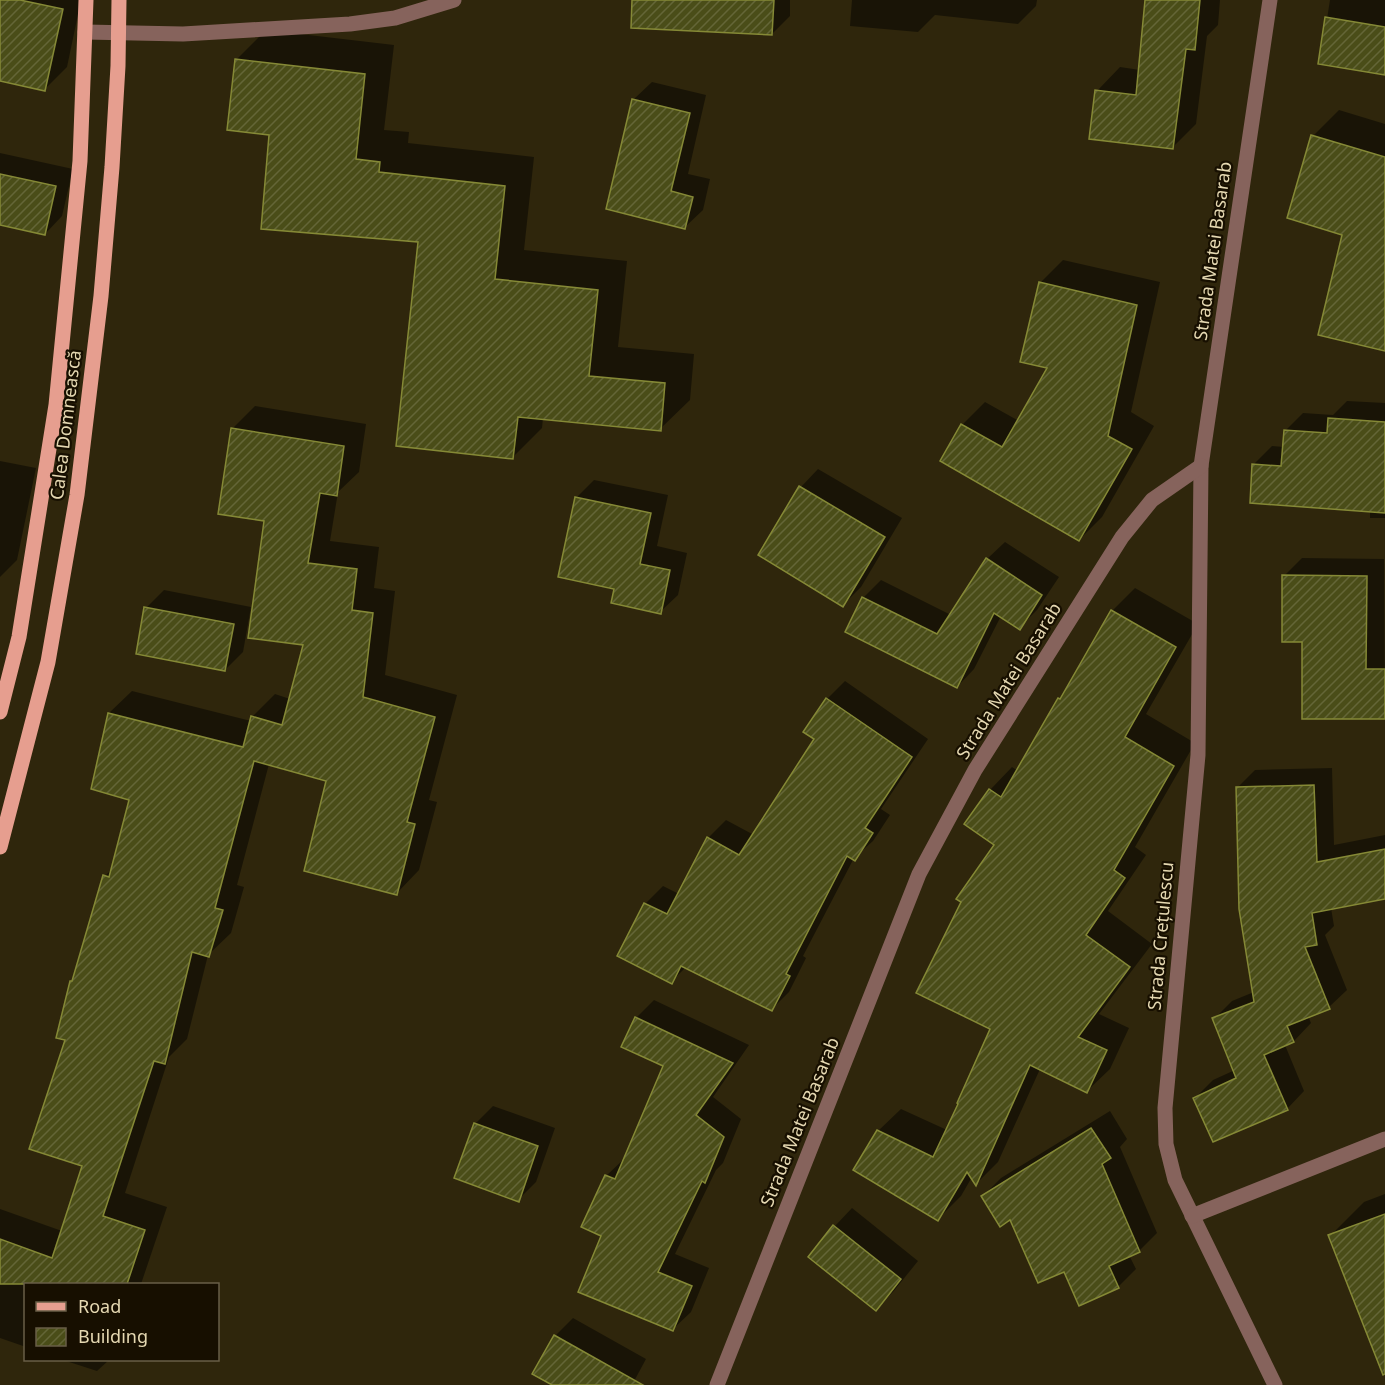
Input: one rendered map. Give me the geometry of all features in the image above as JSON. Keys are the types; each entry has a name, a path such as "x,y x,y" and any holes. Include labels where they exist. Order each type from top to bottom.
{"main road":[{"path":"0,712 19,637 56,405 80,160 86,0"},
{"name":"Calea Domnească","path":"0,847 48,662 77,495 101,296 112,167 119,0"}],"street":[{"path":"85,32 217,33 350,24 395,18 454,0"},
{"name":"Strada Matei Basarab","path":"717,1385 919,874 975,770 1122,537 1152,500 1201,466 1270,0"},
{"name":"Strada Crețulescu","path":"1201,466 1198,755 1165,1108 1166,1144 1175,1180 1275,1385"},
{"path":"1192,1216 1385,1139"}],"building":[{"path":"0,0 20,0 63,9 45,91 0,81"},
{"path":"632,0 774,0 772,35 631,28"},
{"path":"1145,0 1200,0 1195,50 1186,49 1173,149 1089,139 1095,90 1136,95"},
{"path":"1325,17 1385,27 1385,75 1318,64"},
{"path":"235,59 365,74 356,159 380,162 379,172 505,186 495,279 598,290 589,376 665,383 661,431 518,417 513,459 396,446 418,242 261,229 269,135 227,130"},
{"path":"632,99 690,113 671,191 693,197 685,229 606,209"},
{"path":"1311,135 1385,157 1385,351 1318,335 1342,235 1287,218"},
{"path":"0,174 56,186 45,235 0,225"},
{"path":"1039,282 1137,305 1108,436 1132,449 1079,541 940,461 961,424 1002,447 1047,368 1020,362"},
{"path":"1328,418 1385,422 1385,513 1250,503 1252,464 1281,466 1284,430 1327,433"},
{"path":"231,428 344,446 337,496 320,493 308,563 357,569 352,610 373,613 363,697 435,717 407,822 415,824 397,895 304,871 326,781 254,761 215,908 223,910 209,957 192,952 165,1064 154,1061 103,1216 145,1230 127,1283 0,1284 0,1239 52,1258 82,1166 29,1149 65,1040 56,1038 70,981 72,981 103,875 109,877 129,800 91,789 108,713 243,747 251,716 282,725 303,645 248,638 264,521 218,514"},
{"path":"799,486 885,537 843,607 758,555"},
{"path":"575,497 651,513 640,564 670,570 661,614 611,603 614,589 558,577"},
{"path":"986,558 1042,595 1020,630 994,613 957,688 845,632 862,597 937,634"},
{"path":"1282,575 1367,576 1366,669 1385,669 1385,719 1302,719 1302,642 1282,642"},
{"path":"144,607 234,624 225,671 136,654"},
{"path":"1111,610 1176,647 1125,737 1174,766 1114,870 1125,878 1086,935 1130,967 1078,1037 1107,1050 1087,1093 1030,1065 976,1186 967,1172 938,1221 853,1170 877,1130 933,1157 958,1104 990,1029 916,993 961,902 956,899 994,845 964,824 989,789 1001,797"},
{"path":"826,698 912,757 865,828 873,833 855,861 847,856 786,974 790,976 772,1011 681,966 672,984 617,956 644,903 667,914 707,837 739,855 814,739 803,732"},
{"path":"1314,785 1317,862 1385,849 1385,899 1312,913 1317,945 1305,947 1330,1009 1287,1026 1294,1042 1264,1055 1288,1110 1213,1142 1193,1098 1236,1078 1212,1018 1254,1002 1239,909 1236,787"},
{"path":"635,1017 733,1063 696,1115 724,1137 705,1183 702,1181 658,1272 692,1286 673,1331 578,1292 601,1236 581,1227 605,1175 615,1179 663,1066 621,1047"},
{"path":"474,1123 538,1146 519,1202 454,1178"},
{"path":"1091,1128 1111,1158 1102,1164 1140,1252 1109,1266 1119,1288 1079,1306 1064,1272 1038,1283 1010,1220 1000,1227 981,1196"},
{"path":"1385,1214 1385,1374 1383,1375 1328,1235"},
{"path":"833,1225 901,1279 876,1311 808,1257"},
{"path":"554,1335 643,1385 552,1385 532,1374"}]}
